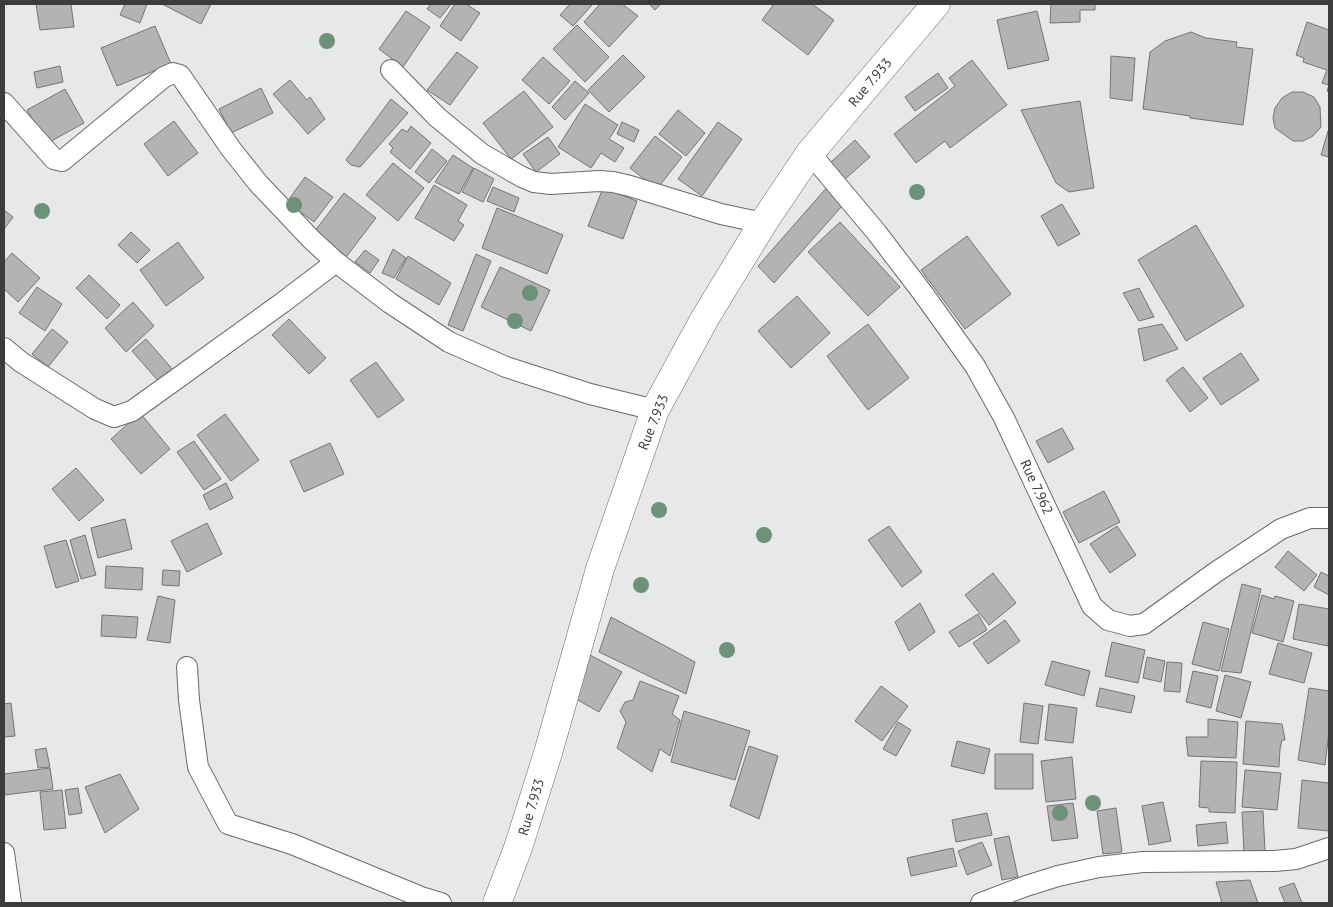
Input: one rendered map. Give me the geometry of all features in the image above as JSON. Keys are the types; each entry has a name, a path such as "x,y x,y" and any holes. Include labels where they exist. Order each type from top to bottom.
{"street":[{"name":"Rue 7.933","path":"497,903 518,848 545,763 600,569 656,410 705,318 763,223 810,153 936,4"},
{"path":"390,70 437,116 482,154 534,182 551,184 599,180 614,182 721,214 763,223"},
{"path":"4,103 54,159 62,161 164,77 173,72 180,75 231,149 258,183 311,239 336,262 390,303 449,342 506,367 590,394 656,410"},
{"name":"Rue 7.962","path":"810,153 877,233 975,366 1004,418 1092,606 1108,620 1130,626 1144,624 1216,572 1281,529 1310,518 1329,518"},
{"path":"4,348 21,362 95,409 114,417 132,411 336,262"},
{"path":"187,667 189,700 198,766 228,824 292,844 440,903"},
{"path":"981,903 1050,878 1099,866 1143,862 1274,861 1296,859 1329,848"},
{"path":"4,853 11,903"}],"building":[{"path":"36,4 71,4 74,27 40,30"},
{"path":"125,4 147,4 140,23 120,15"},
{"path":"162,4 211,4 201,24"},
{"path":"431,4 451,4 440,18 427,9"},
{"path":"455,4 466,4 480,13 461,41 440,26"},
{"path":"570,4 593,4 573,26 560,15"},
{"path":"600,4 622,4 638,16 609,47 584,22"},
{"path":"649,4 661,4 655,10"},
{"path":"774,4 812,4 834,20 808,55 762,20"},
{"path":"1051,4 1095,4 1095,10 1080,10 1080,22 1050,23"},
{"path":"406,11 430,27 403,67 379,49"},
{"path":"1037,11 1049,60 1008,69 997,20"},
{"path":"1307,22 1329,30 1329,85 1322,83 1327,70 1303,62 1304,58 1296,55"},
{"path":"577,25 609,57 585,82 553,49"},
{"path":"155,26 171,64 117,86 101,48"},
{"path":"1191,32 1206,38 1237,42 1236,47 1253,49 1243,125 1143,109 1150,52 1165,41"},
{"path":"457,52 478,67 450,105 427,90"},
{"path":"623,55 645,77 609,112 588,90"},
{"path":"1111,56 1135,58 1132,101 1110,98"},
{"path":"543,57 570,81 549,104 522,80"},
{"path":"972,60 1007,105 950,148 945,141 916,163 894,134 955,86 949,78"},
{"path":"60,66 63,82 37,88 34,72"},
{"path":"938,73 948,88 915,111 905,97"},
{"path":"290,80 307,100 310,97 325,119 308,134 273,94"},
{"path":"575,81 589,93 565,120 552,107"},
{"path":"261,88 273,113 231,133 219,109"},
{"path":"65,89 84,123 46,144 27,110"},
{"path":"524,91 553,127 511,159 483,123"},
{"path":"1292,92 1303,92 1314,97 1320,107 1321,127 1313,136 1303,141 1293,141 1275,128 1273,118 1275,108 1282,98"},
{"path":"391,99 408,113 360,167 351,165 346,160"},
{"path":"1080,101 1094,188 1069,192 1056,183 1021,110"},
{"path":"585,104 618,125 609,139 624,148 615,162 601,153 591,168 558,147"},
{"path":"678,110 705,133 686,156 659,134"},
{"path":"174,121 198,153 168,176 144,144"},
{"path":"622,122 639,130 634,142 617,134"},
{"path":"718,122 742,139 702,196 678,179"},
{"path":"411,126 431,143 410,169 390,152 393,148 389,144 402,129 407,132"},
{"path":"1329,132 1329,157 1321,155"},
{"path":"655,136 682,157 657,189 630,168"},
{"path":"548,137 560,154 536,172 523,154"},
{"path":"855,140 870,157 844,180 830,163"},
{"path":"432,149 447,161 429,183 415,172"},
{"path":"453,155 473,168 459,194 435,182"},
{"path":"393,163 424,188 398,221 366,195"},
{"path":"474,168 494,179 483,202 462,192"},
{"path":"305,177 333,197 314,222 287,202"},
{"path":"434,185 467,205 458,221 464,225 454,241 415,218"},
{"path":"829,185 842,206 774,283 758,266"},
{"path":"493,187 519,198 514,212 487,201"},
{"path":"603,188 637,201 623,239 588,226"},
{"path":"344,193 376,218 346,257 314,232"},
{"path":"1062,204 1080,234 1058,246 1041,216"},
{"path":"497,208 563,235 547,274 482,248"},
{"path":"4,210 13,217 4,229"},
{"path":"840,222 900,287 868,316 808,252"},
{"path":"1196,225 1244,306 1186,341 1138,260"},
{"path":"131,232 150,250 137,263 118,245"},
{"path":"967,236 1011,294 965,329 921,270"},
{"path":"178,242 204,278 166,306 140,270"},
{"path":"393,249 406,258 394,278 382,273"},
{"path":"365,250 379,260 370,273 355,262"},
{"path":"12,253 40,278 18,302 4,289 4,262"},
{"path":"476,254 491,261 463,331 448,325"},
{"path":"408,256 451,283 439,305 396,279"},
{"path":"500,267 550,290 531,331 481,307"},
{"path":"89,275 120,305 107,319 76,288"},
{"path":"37,287 62,304 45,331 19,313"},
{"path":"1139,288 1154,317 1139,321 1123,293"},
{"path":"797,296 830,333 791,368 758,331"},
{"path":"133,302 154,326 126,352 105,328"},
{"path":"289,319 326,358 309,374 272,335"},
{"path":"868,324 909,378 868,410 827,356"},
{"path":"1162,324 1178,349 1144,361 1138,329"},
{"path":"52,329 68,342 48,367 32,354"},
{"path":"146,339 174,371 160,383 132,351"},
{"path":"1241,353 1259,380 1221,405 1203,378"},
{"path":"376,362 404,400 378,418 350,380"},
{"path":"1183,367 1208,398 1190,412 1166,380"},
{"path":"140,413 170,449 141,474 111,439"},
{"path":"225,414 259,460 231,481 197,435"},
{"path":"1062,428 1074,449 1048,463 1036,441"},
{"path":"194,441 221,479 204,490 177,452"},
{"path":"330,443 344,474 304,492 290,461"},
{"path":"76,468 104,500 79,521 52,489"},
{"path":"226,483 233,498 210,510 203,495"},
{"path":"1104,491 1120,522 1079,543 1063,512"},
{"path":"125,519 132,549 98,558 91,528"},
{"path":"207,523 222,554 187,572 171,541"},
{"path":"889,526 922,572 902,587 868,540"},
{"path":"1117,526 1136,555 1110,573 1090,544"},
{"path":"85,535 96,575 81,579 70,540"},
{"path":"66,540 79,581 56,588 44,546"},
{"path":"1288,551 1317,575 1304,591 1275,567"},
{"path":"106,566 143,568 142,590 105,588"},
{"path":"163,570 180,571 179,586 162,585"},
{"path":"1321,572 1329,576 1329,595 1314,587"},
{"path":"993,573 1016,603 989,625 965,595"},
{"path":"1242,584 1261,589 1241,673 1221,671"},
{"path":"1262,595 1274,599 1275,596 1294,601 1283,642 1252,633"},
{"path":"158,596 175,600 170,643 147,640"},
{"path":"920,603 935,632 909,651 895,622"},
{"path":"1299,604 1329,609 1328,646 1293,639"},
{"path":"978,614 987,630 959,647 949,632"},
{"path":"102,615 138,617 136,638 101,636"},
{"path":"611,617 695,662 686,694 599,652"},
{"path":"1005,620 1020,641 988,664 973,643"},
{"path":"1203,622 1229,629 1219,671 1192,664"},
{"path":"1112,642 1145,650 1138,683 1105,676"},
{"path":"1278,643 1312,653 1304,683 1269,674"},
{"path":"590,655 622,672 599,712 576,699"},
{"path":"1147,657 1165,661 1161,682 1143,678"},
{"path":"1052,661 1090,671 1084,696 1045,685"},
{"path":"1167,662 1182,663 1180,692 1164,691"},
{"path":"1193,671 1218,676 1211,708 1186,702"},
{"path":"1225,675 1251,682 1241,718 1216,711"},
{"path":"640,681 679,696 672,714 680,720 670,756 660,749 652,772 617,748 626,722 620,711 625,702 633,700"},
{"path":"881,686 908,706 882,741 855,721"},
{"path":"1100,688 1135,696 1131,713 1096,706"},
{"path":"1309,688 1329,691 1329,732 1325,765 1298,760"},
{"path":"11,703 15,736 4,737 4,704"},
{"path":"1024,703 1043,706 1038,744 1020,742"},
{"path":"1049,704 1077,708 1073,743 1045,740"},
{"path":"684,711 750,731 735,780 671,762"},
{"path":"1208,719 1238,722 1236,758 1188,756 1186,737 1208,737"},
{"path":"1246,721 1282,724 1285,740 1282,740 1280,749 1279,767 1243,764"},
{"path":"898,722 911,730 896,756 883,749"},
{"path":"957,741 990,749 984,774 951,766"},
{"path":"749,746 778,756 759,819 730,806"},
{"path":"46,748 50,767 38,768 35,750"},
{"path":"995,754 1033,754 1033,789 995,789"},
{"path":"1072,757 1076,799 1046,802 1041,761"},
{"path":"1201,761 1237,762 1235,813 1209,812 1209,808 1199,807"},
{"path":"50,768 53,789 4,795 4,774"},
{"path":"1245,770 1281,773 1277,810 1242,807"},
{"path":"120,774 139,809 105,833 85,787"},
{"path":"1302,780 1329,783 1329,831 1298,828"},
{"path":"78,788 82,813 69,815 65,790"},
{"path":"62,790 66,828 44,830 40,792"},
{"path":"1163,802 1171,841 1149,845 1142,806"},
{"path":"1073,803 1078,838 1052,841 1047,806"},
{"path":"1116,808 1122,852 1103,854 1097,811"},
{"path":"1263,811 1265,851 1244,852 1242,812"},
{"path":"987,813 992,835 956,842 952,820"},
{"path":"1226,822 1228,843 1198,846 1196,825"},
{"path":"1009,836 1018,877 1002,880 994,839"},
{"path":"982,842 992,865 967,875 958,851"},
{"path":"953,848 957,866 911,876 907,858"},
{"path":"1250,880 1258,903 1222,903 1216,882"},
{"path":"1294,883 1302,903 1285,903 1279,888"}]}
